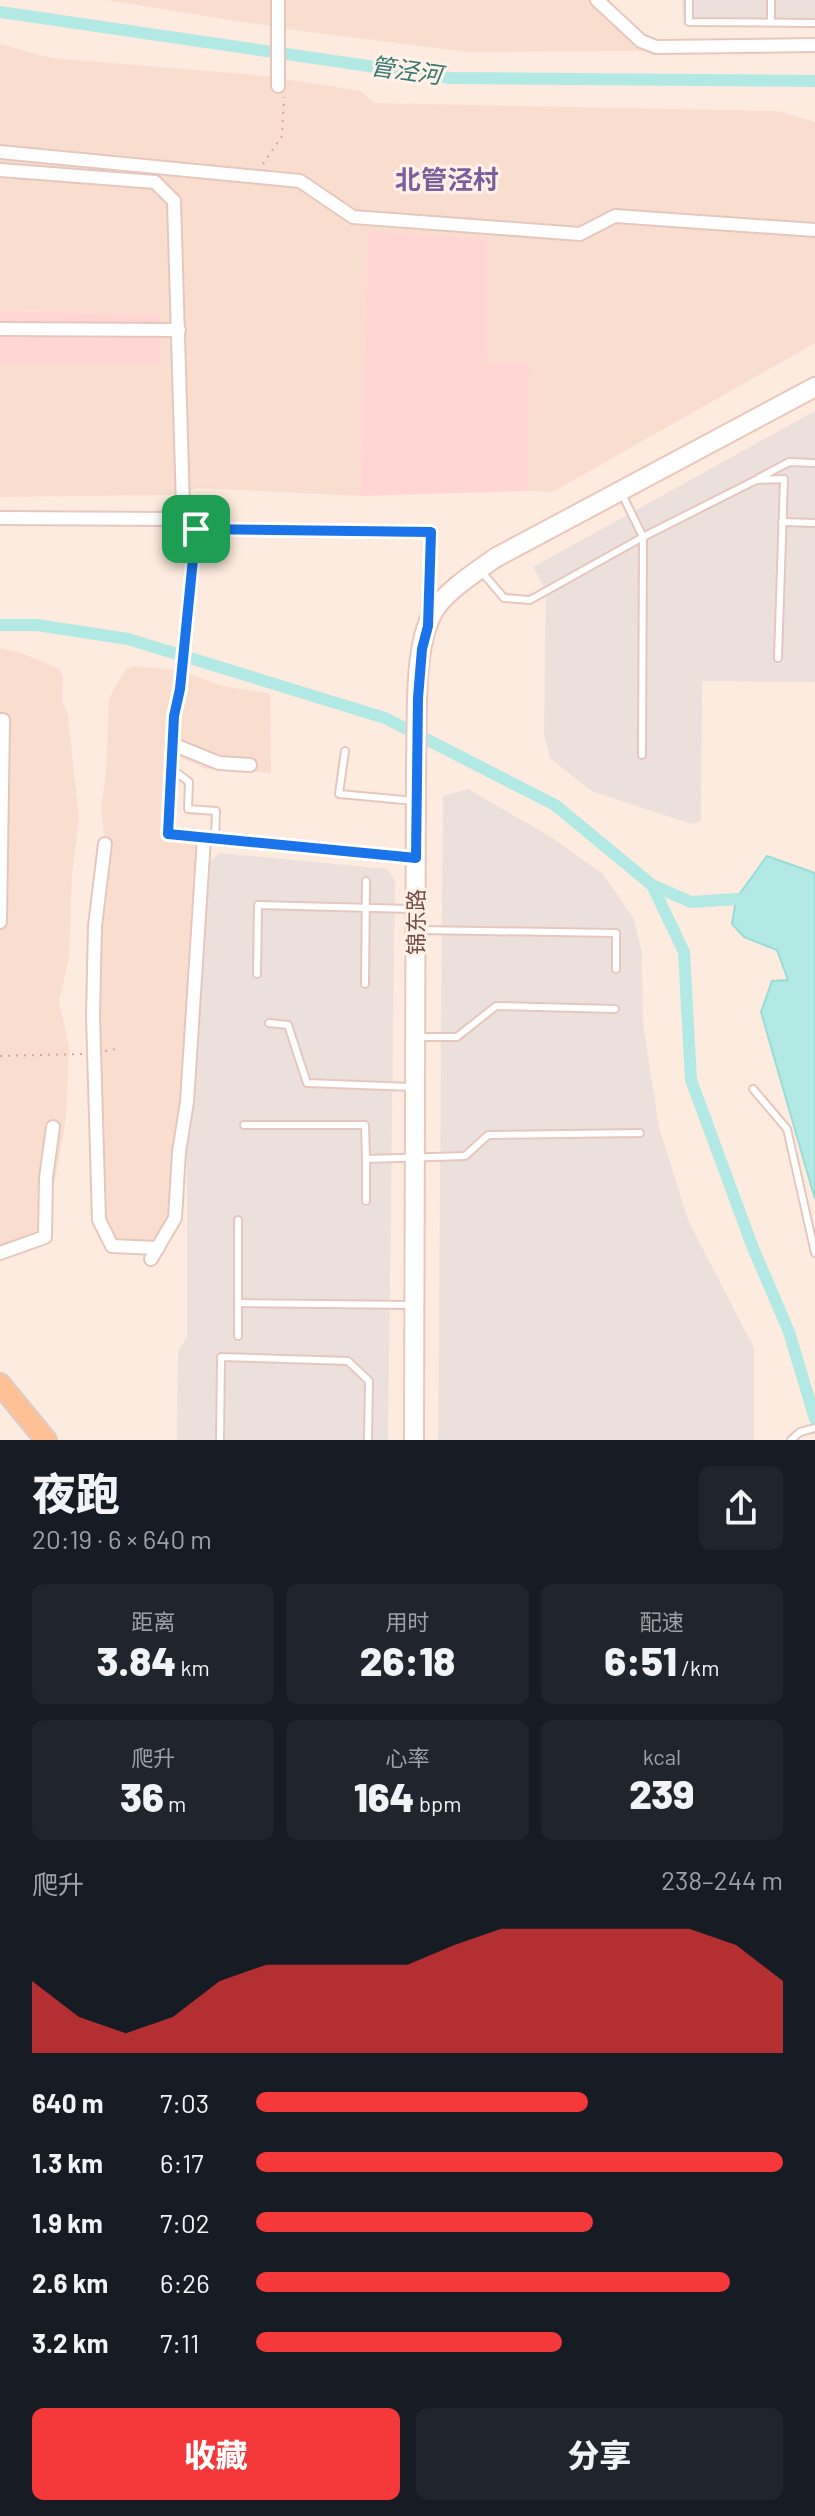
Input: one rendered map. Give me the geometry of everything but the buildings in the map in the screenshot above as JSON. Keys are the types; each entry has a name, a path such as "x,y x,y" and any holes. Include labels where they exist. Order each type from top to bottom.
{"main road":[{"name":"锦东路","path":"414,1440 416,758 422,649 428,626 437,606 495,558 815,387"},
{"path":"0,1384 46,1440"}],"street":[{"path":"278,0 278,86"},
{"path":"597,0 641,41 656,47 815,45"},
{"path":"0,152 300,181 353,217 580,234 615,216 815,230"},
{"path":"0,170 155,182 174,201 183,506 196,529 182,671 174,716 168,834 416,858"},
{"path":"0,329 179,330"},
{"path":"0,518 170,519 183,506"},
{"path":"196,529 431,532 428,626"},
{"path":"0,720 3,720 0,922"},
{"path":"172,744 219,763 250,765"},
{"path":"105,844 95,926 93,1053 99,1220 112,1246 154,1253 175,1218 209,838"},
{"path":"0,1253 45,1237 46,1178 53,1127"}],"lane":[{"path":"689,0 689,22 815,23"},
{"path":"771,0 771,22"},
{"path":"480,570 504,598 530,600 643,537 789,462 815,463"},
{"path":"756,480 784,479 778,658"},
{"path":"621,492 643,537 642,755"},
{"path":"782,522 815,523"},
{"path":"345,751 339,794 416,802"},
{"path":"171,768 189,782 188,809 216,811 209,838"},
{"path":"365,984 366,881"},
{"path":"257,974 258,905 415,909"},
{"path":"416,930 616,933 616,969"},
{"path":"415,1037 457,1037 496,1006 615,1009"},
{"path":"269,1023 288,1025 307,1083 415,1087"},
{"path":"753,1089 787,1129 815,1253"},
{"path":"244,1125 365,1125 366,1201"},
{"path":"366,1159 465,1156 488,1135 640,1133"},
{"path":"238,1220 238,1336"},
{"path":"239,1303 415,1305"},
{"path":"220,1440 221,1357 348,1361 369,1381 368,1440"},
{"path":"791,1440 800,1432 815,1428"}],"path":[{"path":"262,176 263,162 282,136 284,93 278,86"},
{"path":"0,1056 93,1053 121,1048"}],"shaded area":[{"path":"105,0 596,0 648,51 467,52 301,31"},
{"path":"682,0 815,0 815,25 683,25"},
{"path":"0,44 51,58 267,76 361,91 374,103 777,111 815,122 815,343 553,492 528,491 530,363 487,363 487,239 368,232 360,496 198,488 169,495 0,497 0,365 161,364 159,314 0,311"},
{"path":"368,231 487,239 487,363 530,363 528,491 360,496"},
{"path":"0,311 160,314 161,364 0,365"},
{"path":"815,411 815,682 702,681 701,821 692,824 591,791 550,758 544,733 546,591 533,567"},
{"path":"0,648 60,669 79,818 72,875 69,958 59,1001 69,1047 66,1118 45,1237 0,1253"},
{"path":"135,666 182,671 219,685 270,694 271,773 206,769 173,754 169,834 204,838 175,1218 158,1248 112,1246 99,1220 93,1053 105,844 101,808 106,773 109,698 126,669"},
{"path":"468,789 551,837 603,874 634,919 642,953 643,1024 659,1127 688,1220 754,1348 754,1440 438,1440 443,796"},
{"path":"219,853 387,869 395,880 388,1440 177,1440 178,1352 187,1337 187,1102 202,869"}],"water":[{"path":"767,856 815,873 815,1199 761,1012 772,981 788,980 777,950 744,937 732,924 736,899"}],"waterway":[{"name":"管泾河","path":"0,12 450,78 815,81"},
{"path":"0,625 37,625 128,639 385,718 555,805 652,885 684,952 691,1080 753,1248 789,1332 815,1419"},
{"path":"652,885 691,902 736,899"}],"district":[{"name":"北管泾村","path":"447,180"}],"route":[{"path":"196,529 431,532 428,626 422,649 418,698 416,858 168,834 174,716 180,689 196,529"}]}
